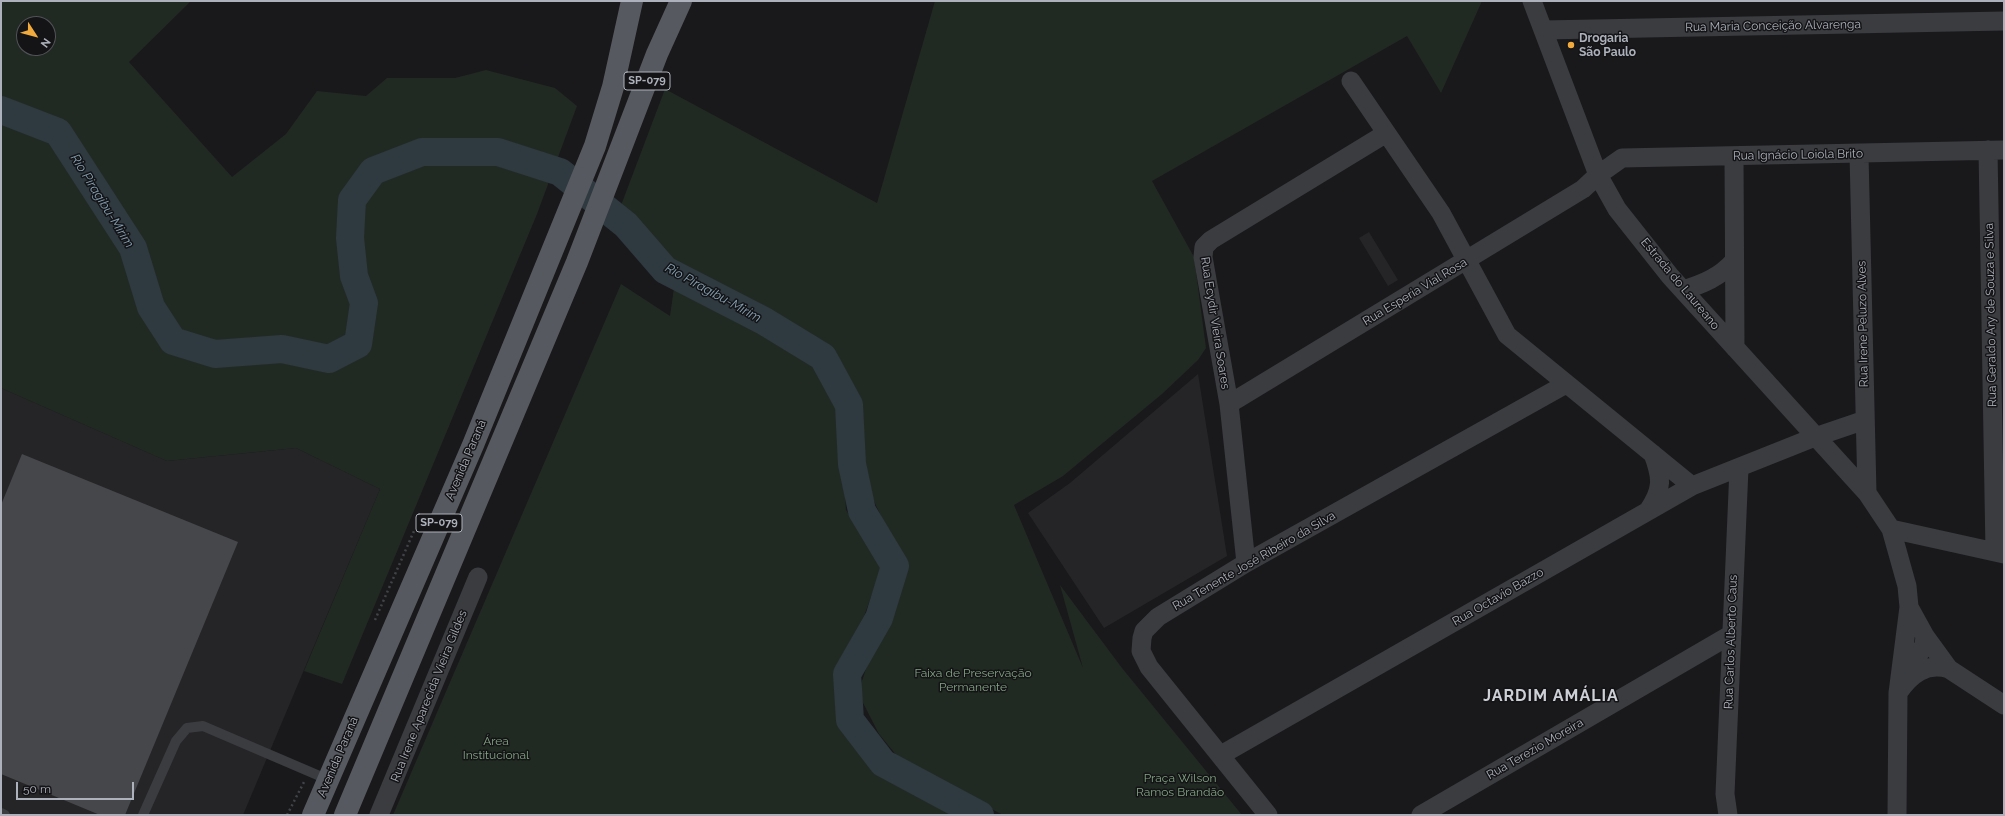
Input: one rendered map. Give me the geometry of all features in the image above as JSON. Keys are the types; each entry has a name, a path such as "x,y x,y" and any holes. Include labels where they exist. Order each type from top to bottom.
{"main road":[{"name":"Avenida Paraná","path":"314,815 473,445 595,146 613,87 632,1"},
{"name":"SP-079","path":"345,815 577,262 657,54 681,1"}],"street":[{"name":"Estrada do Laureano","path":"1532,1 1598,175 1618,209 1683,290 1867,493 1891,529 1903,572 1909,606"},
{"name":"Rua Maria Conceição Alvarenga","path":"1543,30 2004,21"},
{"path":"1351,81 1385,134 1441,213 1507,335 1692,486"},
{"name":"Rua Ecydir Vieira Soares","path":"1246,563 1228,404 1203,257 1204,247 1211,240 1385,134"},
{"name":"Rua Ignácio Loiola Brito","path":"1598,175 1622,158 1996,150"},
{"name":"Rua Geraldo Ary de Souza e Silva","path":"1996,150 2000,553"},
{"name":"Rua Irene Peluzo Alves","path":"1859,154 1867,493"},
{"path":"1734,156 1735,348"},
{"name":"Rua Esperia Vial Rosa","path":"1228,404 1583,189 1598,175"},
{"path":"1683,290 1704,284 1725,270 1734,261"},
{"name":"Rua Tenente José Ribeiro da Silva","path":"1268,815 1149,666 1141,651 1144,631 1158,618 1246,563 1566,384"},
{"path":"1782,451 1793,437 1796,426 1794,414"},
{"name":"Rua Octavio Bazzo","path":"1221,755 1692,486 1815,437 1865,420"},
{"path":"1648,511 1657,498 1660,488 1659,469 1653,454"},
{"name":"Rua Carlos Alberto Caus","path":"1728,815 1725,794 1739,468"},
{"path":"1891,529 2000,553"},
{"path":"1903,572 1903,562 1908,550 1917,541 1930,537"},
{"name":"Rua Irene Aparecida Vieira Gildes","path":"379,815 478,577"},
{"path":"1909,606 1925,636 1949,669"},
{"path":"1897,815 1898,693 1909,606"},
{"name":"Rua Terezio Moreira","path":"1422,815 1732,634"},
{"path":"1898,693 1924,645 1925,636"},
{"path":"1898,693 1912,675 1925,669 1938,666 1949,669 2004,705"}],"lane":[{"path":"143,815 176,741 187,728 203,726 329,780"},
{"path":"1,814 5,815"}],"shaded area":[{"path":"1369,232 1398,280 1388,286 1359,238"},
{"path":"1198,374 1227,556 1104,628 1028,513 1070,483"},
{"path":"1,388 167,461 296,448 380,489 243,815 1,815"}],"green space":[{"path":"1,1 191,1 129,62 232,177 286,134 317,91 366,96 387,78 455,78 486,70 555,88 577,106 537,214 342,684 304,671 380,489 296,448 167,461 1,388"},
{"path":"935,1 1482,1 1441,93 1407,36 1152,181 1194,257 1206,348 1198,360 1162,394 1063,476 1014,505 1083,668 1060,585 1122,668 1242,815 1003,815 902,762 879,734 858,693 872,651 904,571 892,540 868,488 855,400 836,352 791,324 674,260 620,208 665,89 877,203"},
{"name":"Área Institucional","path":"675,281 765,332 817,367 839,409 846,510 883,565 864,616 835,668 838,718 863,755 887,780 952,815 393,815 621,284 670,316"}],"building":[{"path":"22,454 238,542 125,815 100,815 1,774 1,505"}],"waterway":[{"name":"Rio Piragibu-Mirim","path":"1,110 58,132 133,248 151,307 173,341 215,354 282,349 329,359 358,344 364,303 354,276 350,238 352,200 373,171 422,152 498,152 560,172 626,225 665,270 764,321 823,357 849,405 852,464 862,511 895,566 879,618 847,674 850,720 883,763 980,815"}],"place":[{"name":"Drogaria São Paulo","path":"1571,45"}],"district":[{"name":"JARDIM AMÁLIA","path":"1551,696"}],"park label":[{"name":"Faixa de Preservação Permanente","path":"973,680"},
{"name":"Praça Wilson Ramos Brandão","path":"1180,785"}]}
